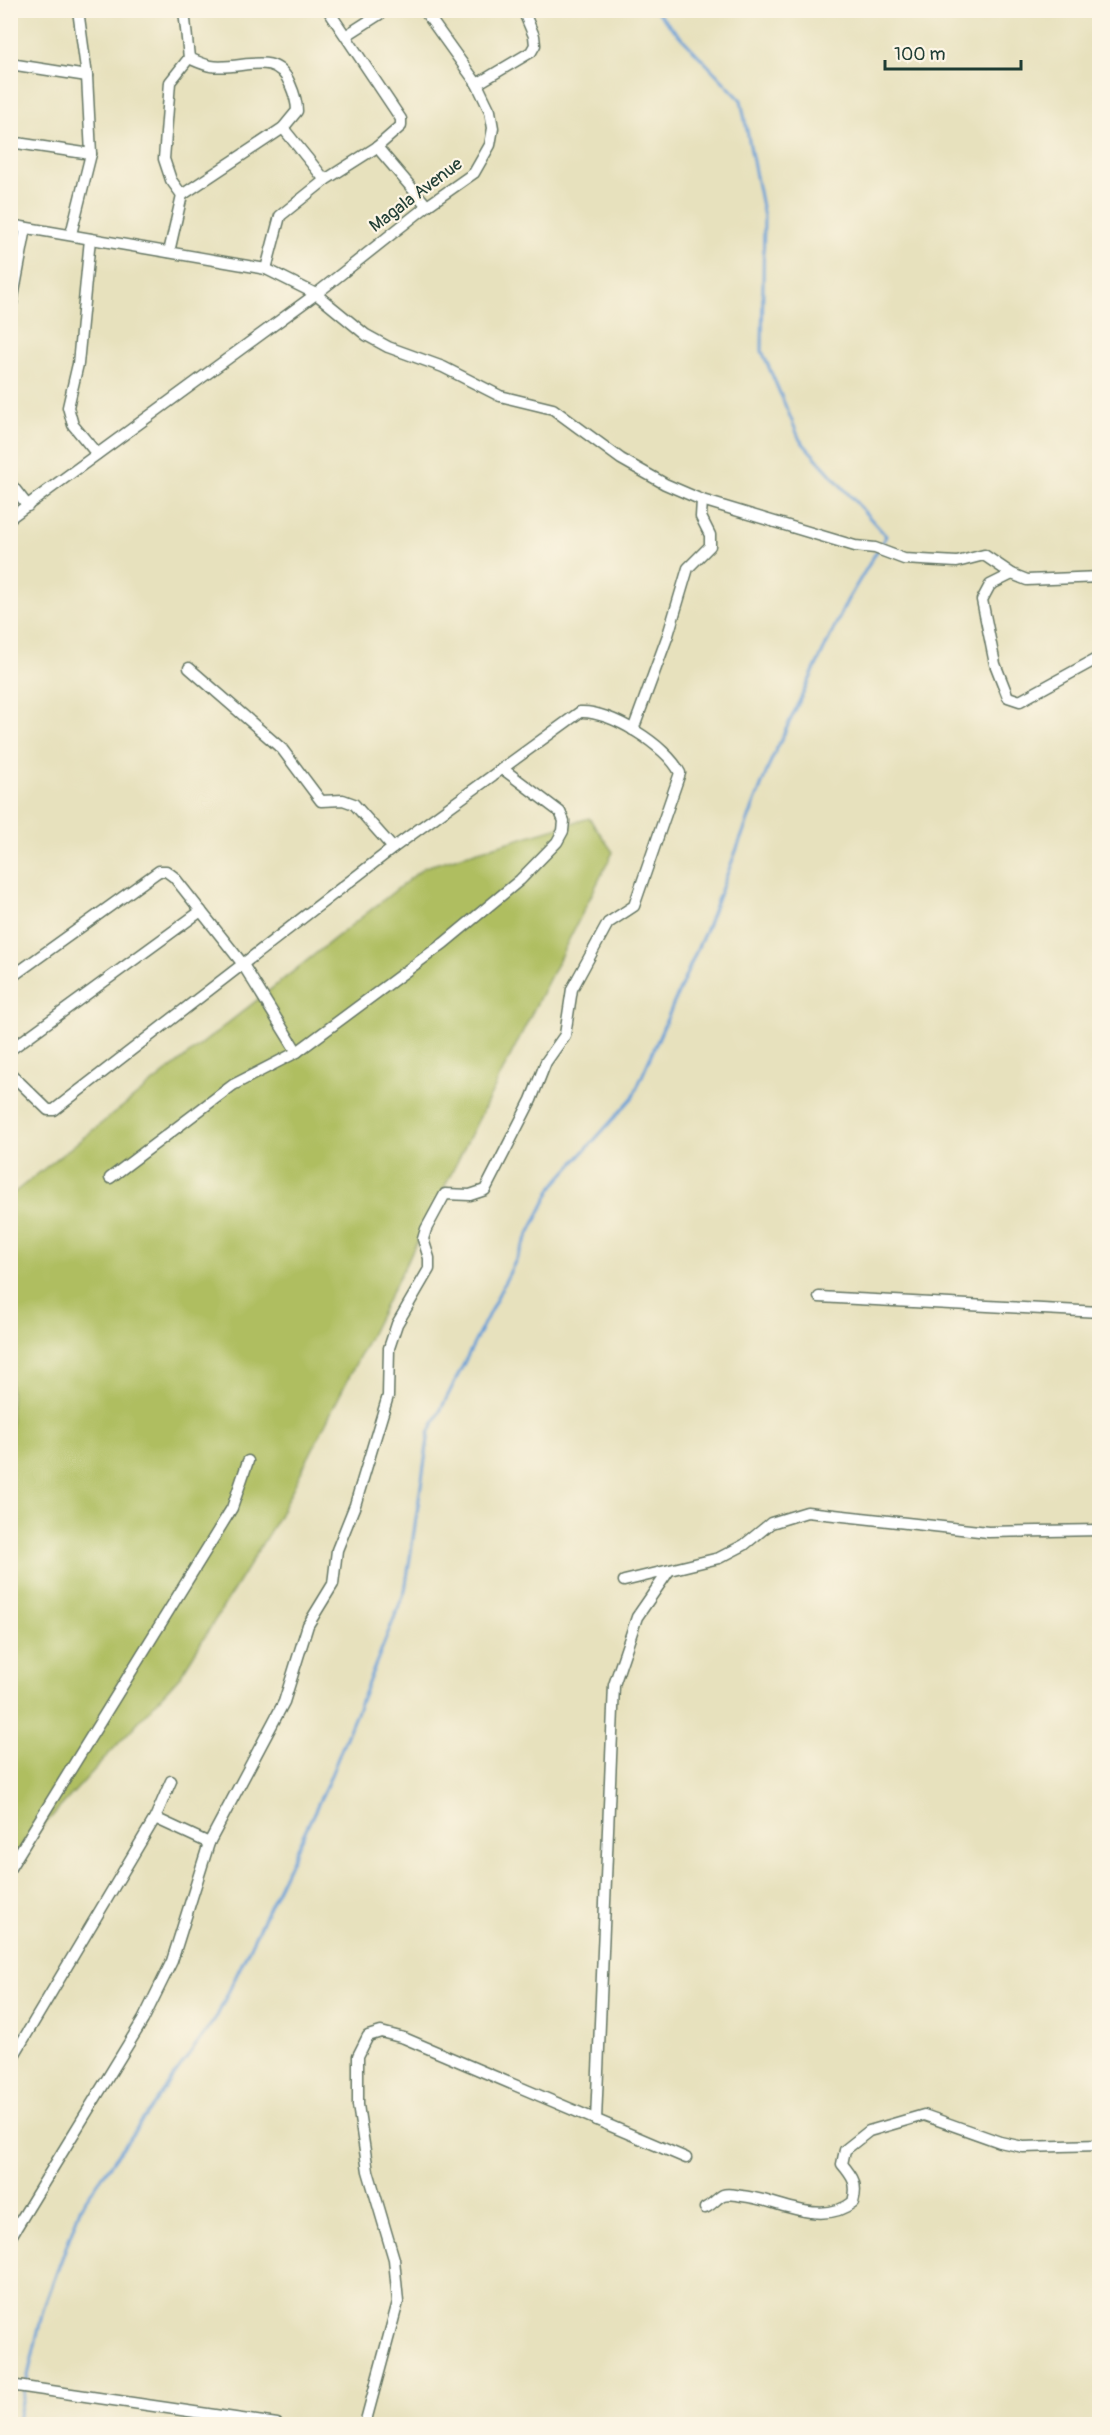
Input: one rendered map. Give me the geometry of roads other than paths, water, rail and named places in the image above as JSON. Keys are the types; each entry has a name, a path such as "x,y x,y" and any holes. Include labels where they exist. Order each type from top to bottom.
{"street":[{"path":"71,234 91,154 87,76 78,10"},
{"path":"182,195 171,180 164,159 170,82 189,58 184,10"},
{"path":"266,269 280,216 325,180 398,131 401,119 347,35 328,10"},
{"path":"347,35 386,10"},
{"name":"Magala Avenue","path":"10,518 316,294 427,206 474,173 485,159 493,128 490,111 477,84 424,10"},
{"path":"477,84 531,52 535,45 534,36 523,10"},
{"path":"169,252 182,195 282,128 297,111 297,104 286,73 280,67 265,64 212,66 189,58"},
{"path":"10,64 87,76"},
{"path":"282,128 325,180"},
{"path":"10,142 91,154"},
{"path":"377,147 427,206"},
{"path":"10,225 71,234 132,248 266,269 316,294 366,335 380,343 442,367 500,396 553,409 621,459 665,484 702,500 855,546 875,548 887,555 921,561 957,562 984,555 1012,574 1039,581 1100,577"},
{"path":"10,312 26,228"},
{"path":"90,239 78,364 68,407 73,425 97,454"},
{"path":"10,483 28,506"},
{"path":"633,730 668,635 688,568 710,546 710,535 701,517 702,500"},
{"path":"1012,574 990,585 982,600 996,664 1008,697 1020,701 1100,657"},
{"path":"189,668 282,749 321,801 342,800 354,804 393,848"},
{"path":"10,1073 48,1110 54,1110 393,848 580,712 589,711 633,730 675,763 680,773 634,906 608,923 572,989 565,1035 546,1062 531,1100 485,1190 470,1195 445,1194 426,1229 423,1239 429,1258 429,1269 397,1324 389,1348 388,1395 355,1505 337,1550 333,1584 308,1625 284,1702 209,1844 172,1961 143,2020 10,2238"},
{"path":"110,1178 233,1085 297,1052 444,943 520,880 557,842 563,831 564,821 560,812 503,769"},
{"path":"10,978 159,872 166,871 174,877 242,963 297,1052"},
{"path":"10,1050 201,911"},
{"path":"819,1297 1100,1312"},
{"path":"10,1868 232,1508 248,1461"},
{"path":"624,1581 719,1558 744,1545 771,1523 807,1512 988,1532 1100,1530"},
{"path":"596,2120 614,1685 638,1617 668,1572"},
{"path":"10,2062 156,1818 171,1781"},
{"path":"156,1818 209,1844"},
{"path":"365,2424 398,2301 394,2259 368,2171 358,2105 358,2056 368,2036 381,2032 404,2038 686,2158"},
{"path":"705,2208 726,2195 760,2197 809,2212 835,2212 846,2208 853,2202 855,2184 854,2178 842,2164 845,2150 869,2131 924,2115 1000,2142 1023,2147 1100,2145"},
{"path":"10,2385 277,2424"}],"waterway":[{"path":"17,2424 43,2310 81,2206 217,2016 327,1785 405,1591 429,1433 553,1186 633,1097 706,929 770,763 847,601 886,536 800,440 762,351 764,217 741,100 655,10"}]}
